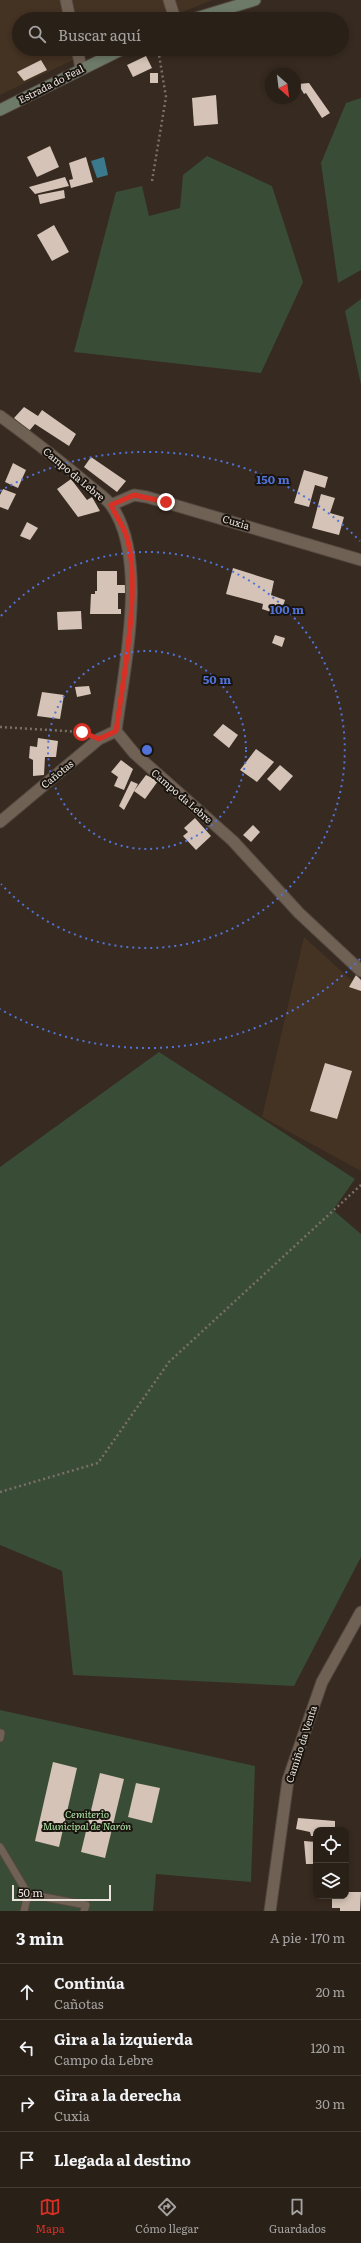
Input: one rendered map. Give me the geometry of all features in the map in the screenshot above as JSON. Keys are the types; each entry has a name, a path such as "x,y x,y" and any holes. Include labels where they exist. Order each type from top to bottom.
{"main road":[{"path":"216,12 255,0"},
{"name":"Estrada do Feal","path":"0,110 109,56"}],"street":[{"path":"66,0 69,12"},
{"path":"169,0 173,12"},
{"path":"79,56 82,68"},
{"name":"Campo da Lebre","path":"0,416 48,451 111,505 125,533 132,568 132,600 116,731 134,754 233,841 299,913 361,971"},
{"name":"Cuxia","path":"111,505 134,495 147,497 361,560"},
{"name":"Cañotas","path":"0,822 99,739 116,731"},
{"name":"Camiño da Venta","path":"270,1911 288,1780 322,1682 361,1612"}],"lane":[{"path":"0,1847 28,1894 24,1911"},
{"path":"28,1894 86,1905 84,1911"}],"path":[{"path":"152,181 166,97 159,56"},
{"path":"0,727 82,732 99,739"},
{"path":"0,1492 98,1463 169,1362 256,1280 361,1185"}],"shaded area":[{"path":"0,0 213,0 182,12 12,12 12,56 81,56 0,95"},
{"path":"304,937 361,989 361,1171 262,1117"}],"green space":[{"path":"361,98 361,270 338,283 321,163 346,103"},
{"path":"207,156 272,186 303,282 261,373 74,352 116,192 142,186 149,216 180,208 183,175"},
{"path":"361,299 361,385 345,311"},
{"path":"159,1052 355,1179 333,1210 361,1234 361,1557 294,1686 73,1675 62,1571 0,1545 0,1167"},
{"name":"Cemiterio Municipal de Narón","path":"0,1710 255,1766 251,1882 156,1874 153,1911 0,1911"}],"water":[{"path":"104,157 108,175 97,178 91,161"}],"building":[{"path":"146,56 152,68 133,77 127,65"},
{"path":"41,60 47,70 24,81 17,72"},
{"path":"150,73 158,73 158,83 150,83"},
{"path":"309,83 330,113 322,118 306,93 304,94 301,89 301,84"},
{"path":"216,95 218,124 194,126 192,98"},
{"path":"50,146 59,167 37,177 27,157"},
{"path":"86,157 93,182 71,188 69,180 73,179 69,163"},
{"path":"65,177 69,186 35,194 29,187"},
{"path":"64,190 65,198 40,204 38,195"},
{"path":"54,225 69,252 52,261 37,235"},
{"path":"24,407 38,416 42,410 76,434 69,446 35,424 29,431 14,418"},
{"path":"91,457 126,481 117,492 84,467"},
{"path":"13,463 26,470 18,488 5,482"},
{"path":"304,470 328,477 325,488 315,485 309,507 294,503"},
{"path":"71,479 87,500 92,497 100,511 78,517 57,489"},
{"path":"3,489 16,494 8,510 0,507 0,495"},
{"path":"321,494 335,498 330,513 344,517 339,535 312,528"},
{"path":"27,522 38,528 30,540 20,536"},
{"path":"233,568 274,581 271,595 285,600 280,615 262,609 263,604 226,594"},
{"path":"97,571 117,571 117,585 129,585 128,593 118,593 118,609 121,609 121,614 90,614 91,594 95,594 95,591 97,591"},
{"path":"81,611 82,629 58,630 57,612"},
{"path":"275,635 285,638 282,647 272,643"},
{"path":"89,686 91,694 77,697 75,687"},
{"path":"42,692 64,695 60,719 37,716"},
{"path":"223,724 238,735 229,748 213,735"},
{"path":"38,738 58,741 56,757 45,757 44,775 33,776 33,760 29,758 30,746 37,747"},
{"path":"256,749 274,762 257,782 240,770"},
{"path":"121,760 133,769 124,790 114,786 118,777 111,772"},
{"path":"280,765 293,776 280,791 267,779"},
{"path":"146,775 158,781 145,799 134,791"},
{"path":"131,781 138,784 124,810 119,806"},
{"path":"195,818 211,836 196,850 183,836 188,832 184,828"},
{"path":"253,825 260,832 251,842 243,835"},
{"path":"356,975 361,980 361,991 349,987"},
{"path":"325,1063 352,1071 337,1119 310,1111"},
{"path":"53,1762 77,1768 59,1847 35,1841"},
{"path":"100,1773 124,1779 105,1858 81,1852"},
{"path":"136,1783 160,1788 152,1823 128,1817"},
{"path":"298,1818 335,1821 335,1827 313,1827 313,1836 311,1836 310,1832 296,1829"},
{"path":"304,1841 313,1842 313,1864 306,1864"},
{"path":"349,1892 361,1892 360,1911 340,1911 340,1908 332,1908 332,1899 349,1899"}],"route":[{"path":"82,732 99,739 116,731 132,600 132,568 125,533 111,505 134,495 166,502"}]}
